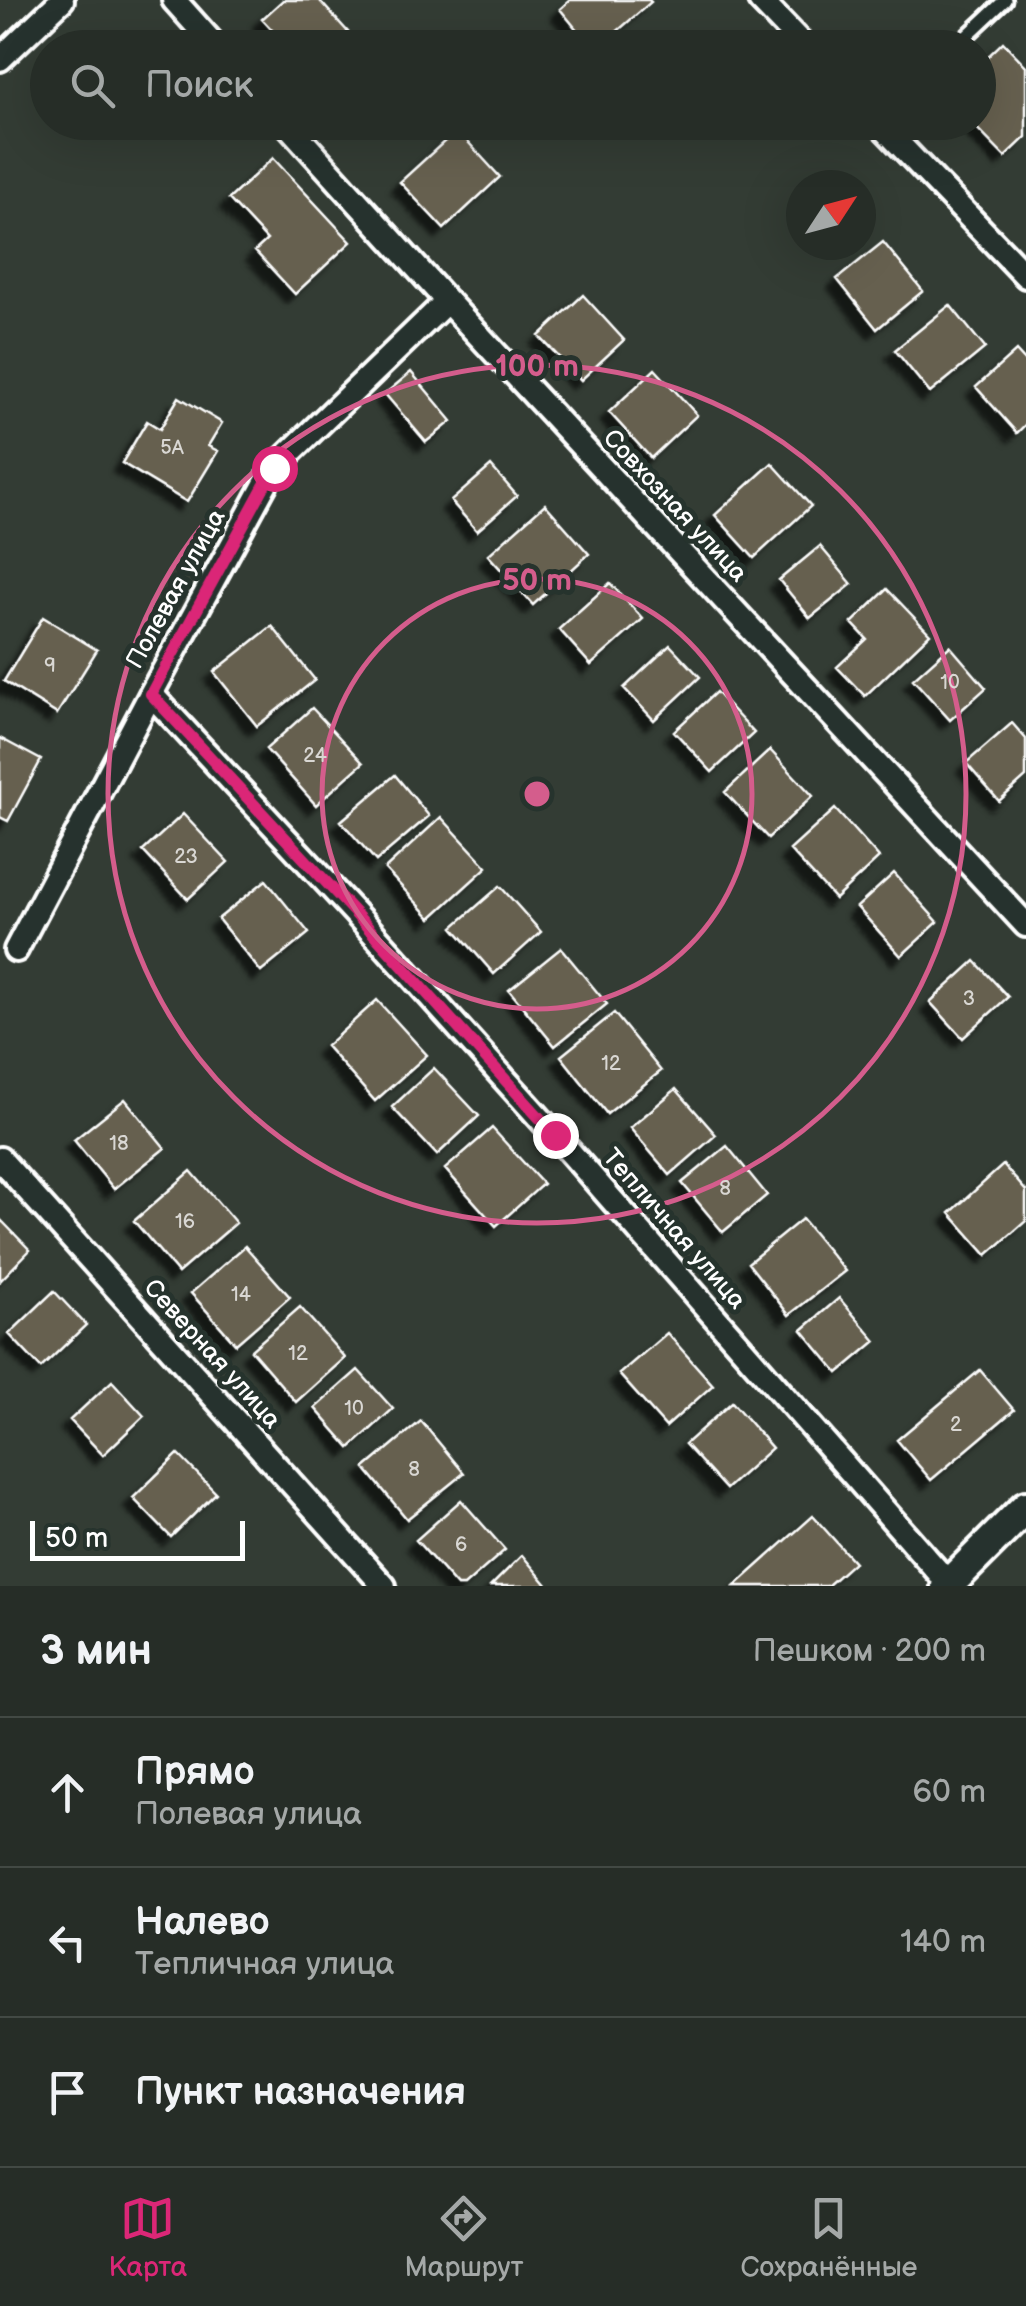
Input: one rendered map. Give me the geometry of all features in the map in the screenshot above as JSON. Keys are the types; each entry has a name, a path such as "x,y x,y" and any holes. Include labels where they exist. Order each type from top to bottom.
{"street":[{"path":"0,58 62,0"},
{"path":"174,0 201,30"},
{"path":"760,0 789,30"},
{"name":"Совхозная улица","path":"301,140 1026,925"},
{"path":"895,140 1026,276"},
{"name":"Полевая улица","path":"16,950 274,468 447,301"},
{"name":"Тепличная улица","path":"151,694 542,1121 948,1585"},
{"name":"Северная улица","path":"0,1159 384,1586"},
{"path":"948,1585 1026,1507"}],"lane":[{"path":"973,30 1005,0"}],"building":[{"path":"283,0 319,0 346,30 272,30 262,19"},
{"path":"570,0 651,2 619,30 577,30 560,9"},
{"path":"1003,42 1026,66 1026,137 1005,157 988,140 996,140 996,49"},
{"path":"446,140 466,140 500,177 444,229 400,182"},
{"path":"273,158 351,242 295,294 255,251 267,240 229,199"},
{"path":"883,242 923,291 877,329 837,279 861,260 876,260 876,248"},
{"path":"583,295 624,340 581,380 539,336"},
{"path":"950,305 985,348 930,393 895,350"},
{"path":"1016,351 1026,362 1026,424 1017,433 976,387"},
{"path":"655,369 697,415 651,458 609,412"},
{"path":"411,372 452,421 426,442 385,394"},
{"path":"179,397 222,423 208,446 218,451 187,502 122,463 147,421 160,429"},
{"path":"772,463 811,506 754,558 715,515"},
{"path":"491,466 517,496 477,531 451,501"},
{"path":"545,504 589,554 533,605 488,555"},
{"path":"820,546 852,584 810,618 779,580"},
{"path":"610,583 643,619 591,665 559,629"},
{"path":"887,589 930,634 865,696 837,667 867,639 852,623"},
{"path":"43,617 97,650 57,714 4,681"},
{"path":"272,626 315,680 257,726 214,672"},
{"path":"670,645 700,677 654,720 624,688"},
{"path":"950,646 986,688 950,720 913,679"},
{"path":"716,692 754,733 712,772 674,731"},
{"path":"312,708 363,763 316,805 266,749"},
{"path":"1012,723 1026,739 1026,777 999,801 966,763"},
{"path":"0,738 41,760 8,821 0,817"},
{"path":"770,750 813,796 768,838 725,792"},
{"path":"395,775 429,816 376,861 341,821"},
{"path":"835,809 879,858 835,899 790,850"},
{"path":"183,814 228,862 188,899 143,851"},
{"path":"441,817 487,867 431,918 385,869"},
{"path":"894,873 938,922 901,956 857,907"},
{"path":"266,880 309,933 261,972 218,919"},
{"path":"500,886 541,932 494,974 453,927"},
{"path":"561,948 607,1004 555,1046 509,990"},
{"path":"975,961 1008,997 963,1038 930,1002"},
{"path":"377,1000 427,1055 375,1101 326,1046"},
{"path":"614,1013 661,1071 607,1114 561,1056"},
{"path":"434,1068 479,1116 437,1155 392,1107"},
{"path":"676,1089 716,1135 670,1175 630,1128"},
{"path":"125,1099 165,1148 114,1189 74,1140"},
{"path":"492,1128 543,1184 496,1226 445,1169"},
{"path":"727,1146 767,1195 723,1232 682,1183"},
{"path":"1003,1165 1026,1191 1026,1221 987,1255 950,1213"},
{"path":"191,1171 236,1223 178,1273 134,1221"},
{"path":"0,1219 30,1250 0,1281"},
{"path":"802,1219 845,1271 789,1315 748,1263"},
{"path":"245,1246 290,1297 236,1344 191,1293"},
{"path":"54,1291 86,1325 41,1368 9,1334"},
{"path":"839,1298 876,1341 838,1373 802,1330"},
{"path":"300,1307 345,1358 296,1402 251,1350"},
{"path":"667,1333 713,1385 666,1427 619,1374"},
{"path":"358,1370 393,1409 350,1448 315,1408"},
{"path":"980,1370 1014,1410 931,1480 897,1440"},
{"path":"112,1381 144,1416 103,1455 70,1420"},
{"path":"732,1402 772,1448 726,1489 685,1444"},
{"path":"421,1421 464,1473 407,1519 365,1468"},
{"path":"178,1454 216,1493 171,1537 133,1498"},
{"path":"461,1500 505,1550 464,1586 457,1586 416,1540"},
{"path":"813,1516 854,1562 827,1586 735,1586"},
{"path":"522,1555 548,1586 491,1586"}],"route":[{"path":"274,468 151,694 555,1135"}]}
